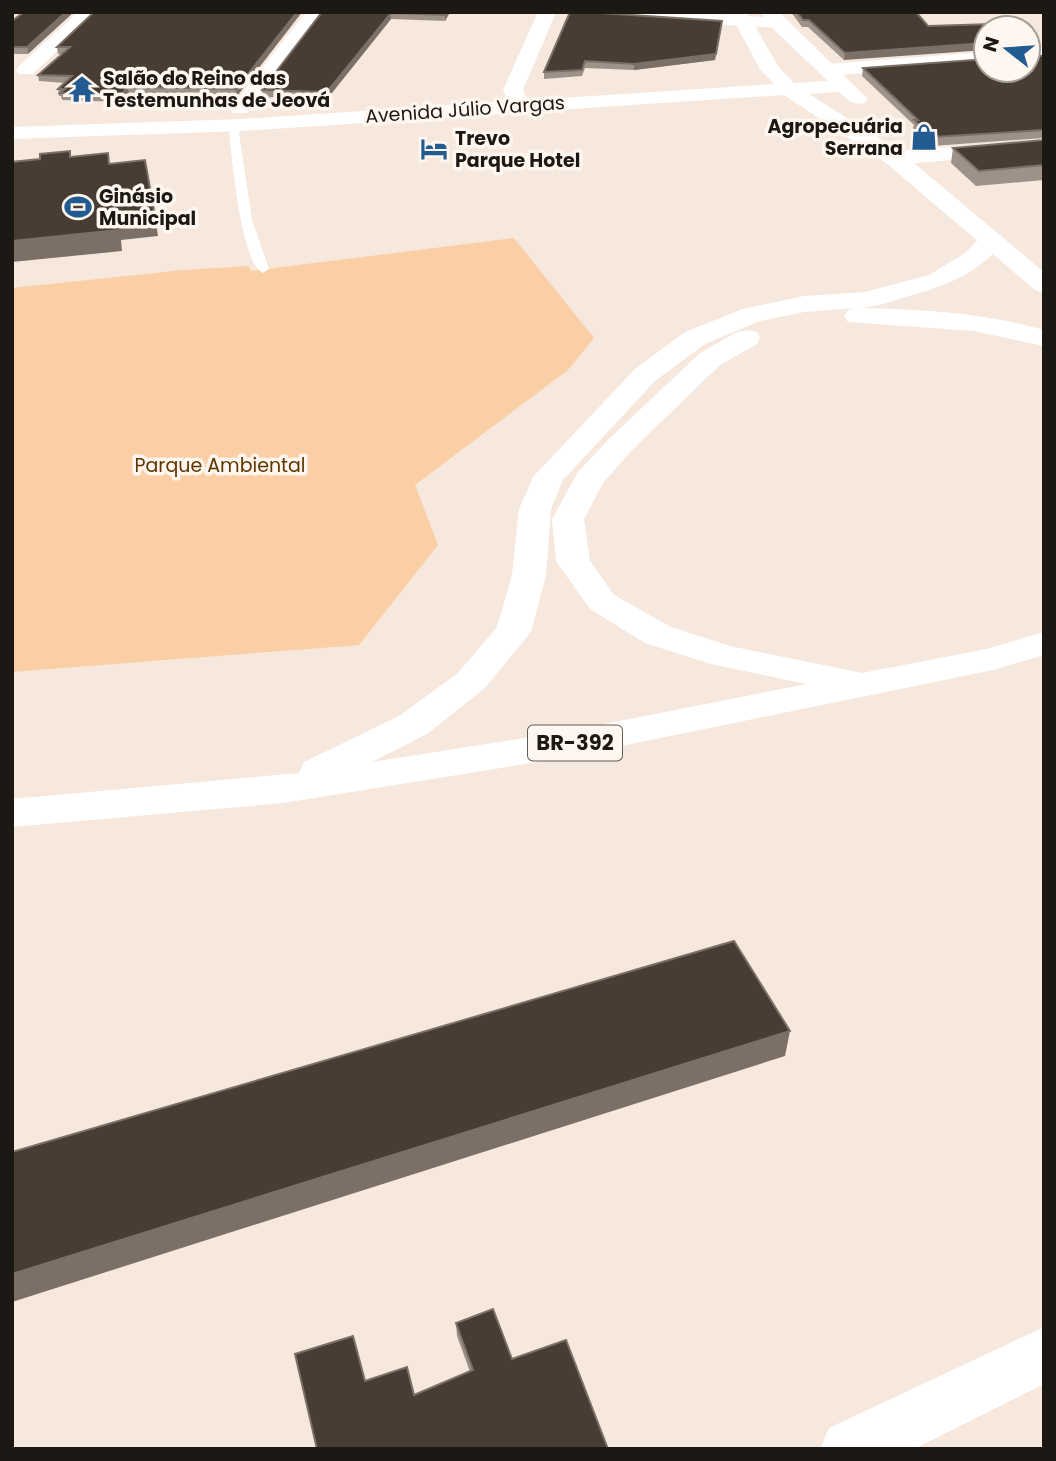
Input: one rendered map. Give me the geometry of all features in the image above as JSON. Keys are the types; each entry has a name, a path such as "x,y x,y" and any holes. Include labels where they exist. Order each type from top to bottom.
{"main road":[{"path":"26,70 89,12"},
{"path":"241,117 315,12"},
{"path":"517,97 547,12"},
{"path":"601,12 774,18 878,118 847,125"},
{"path":"741,17 769,69 791,91 847,125 898,148 923,155 1044,146"},
{"path":"754,41 795,39"},
{"name":"Avenida Júlio Vargas","path":"12,133 517,97 769,69 827,70 972,59"},
{"path":"685,78 701,95"},
{"name":"Avenida Júlio Vargas","path":"517,97 701,95 845,86"},
{"name":"Avenida Júlio Vargas","path":"12,120 241,117"},
{"path":"898,148 992,240 1044,285"},
{"path":"923,155 1044,262"},
{"path":"866,300 938,280 973,259 992,240"},
{"path":"283,789 413,725 471,681 514,629 529,575 535,509 549,477 645,374 695,338 752,315 804,304 866,300 921,302 1044,326"},
{"path":"864,684 724,656 658,635 602,602 573,561 568,519 589,479 622,443 710,359 754,333 801,321 852,316 923,316 983,324 1044,338"},
{"name":"BR-392","path":"12,813 283,789 563,745 993,659 1044,643"},
{"path":"993,659 1044,662"},
{"path":"850,1449 1044,1354"}],"lane":[{"path":"241,117 234,133 240,187 250,242 263,269"}],"green space":[{"name":"Parque Ambiental","path":"514,238 594,338 568,370 415,485 438,545 359,645 12,672 12,288 183,270 249,266 251,271"}],"building":[{"path":"24,12 66,12 27,47 12,47 12,21"},
{"path":"94,12 297,12 236,89 127,87 121,95 60,93 65,89 58,89 72,76 38,75 70,47 57,47"},
{"path":"322,12 446,12 445,15 391,13 327,92 262,90"},
{"path":"570,12 722,21 716,54 634,64 585,61 582,70 544,72"},
{"path":"797,12 916,12 928,26 972,25 972,44 845,53 809,20 803,20"},
{"path":"1044,56 1044,130 933,137 863,68 972,60 972,84 1042,84"},
{"path":"1044,140 1044,165 979,171 953,148"},
{"path":"70,151 70,157 108,153 109,164 145,160 155,216 117,220 118,230 12,241 12,162 40,159 40,154"},
{"path":"734,941 790,1031 12,1274 12,1152"},
{"path":"493,1309 512,1359 566,1340 608,1449 317,1449 295,1354 353,1336 365,1381 407,1367 414,1395 473,1370 456,1323"}],"place":[{"name":"Salão do Reino das Testemunhas de Jeová","path":"82,89"},
{"name":"Agropecuária Serrana","path":"924,137"},
{"name":"Trevo Parque Hotel","path":"434,149"},
{"name":"Ginásio Municipal","path":"78,207"}]}
